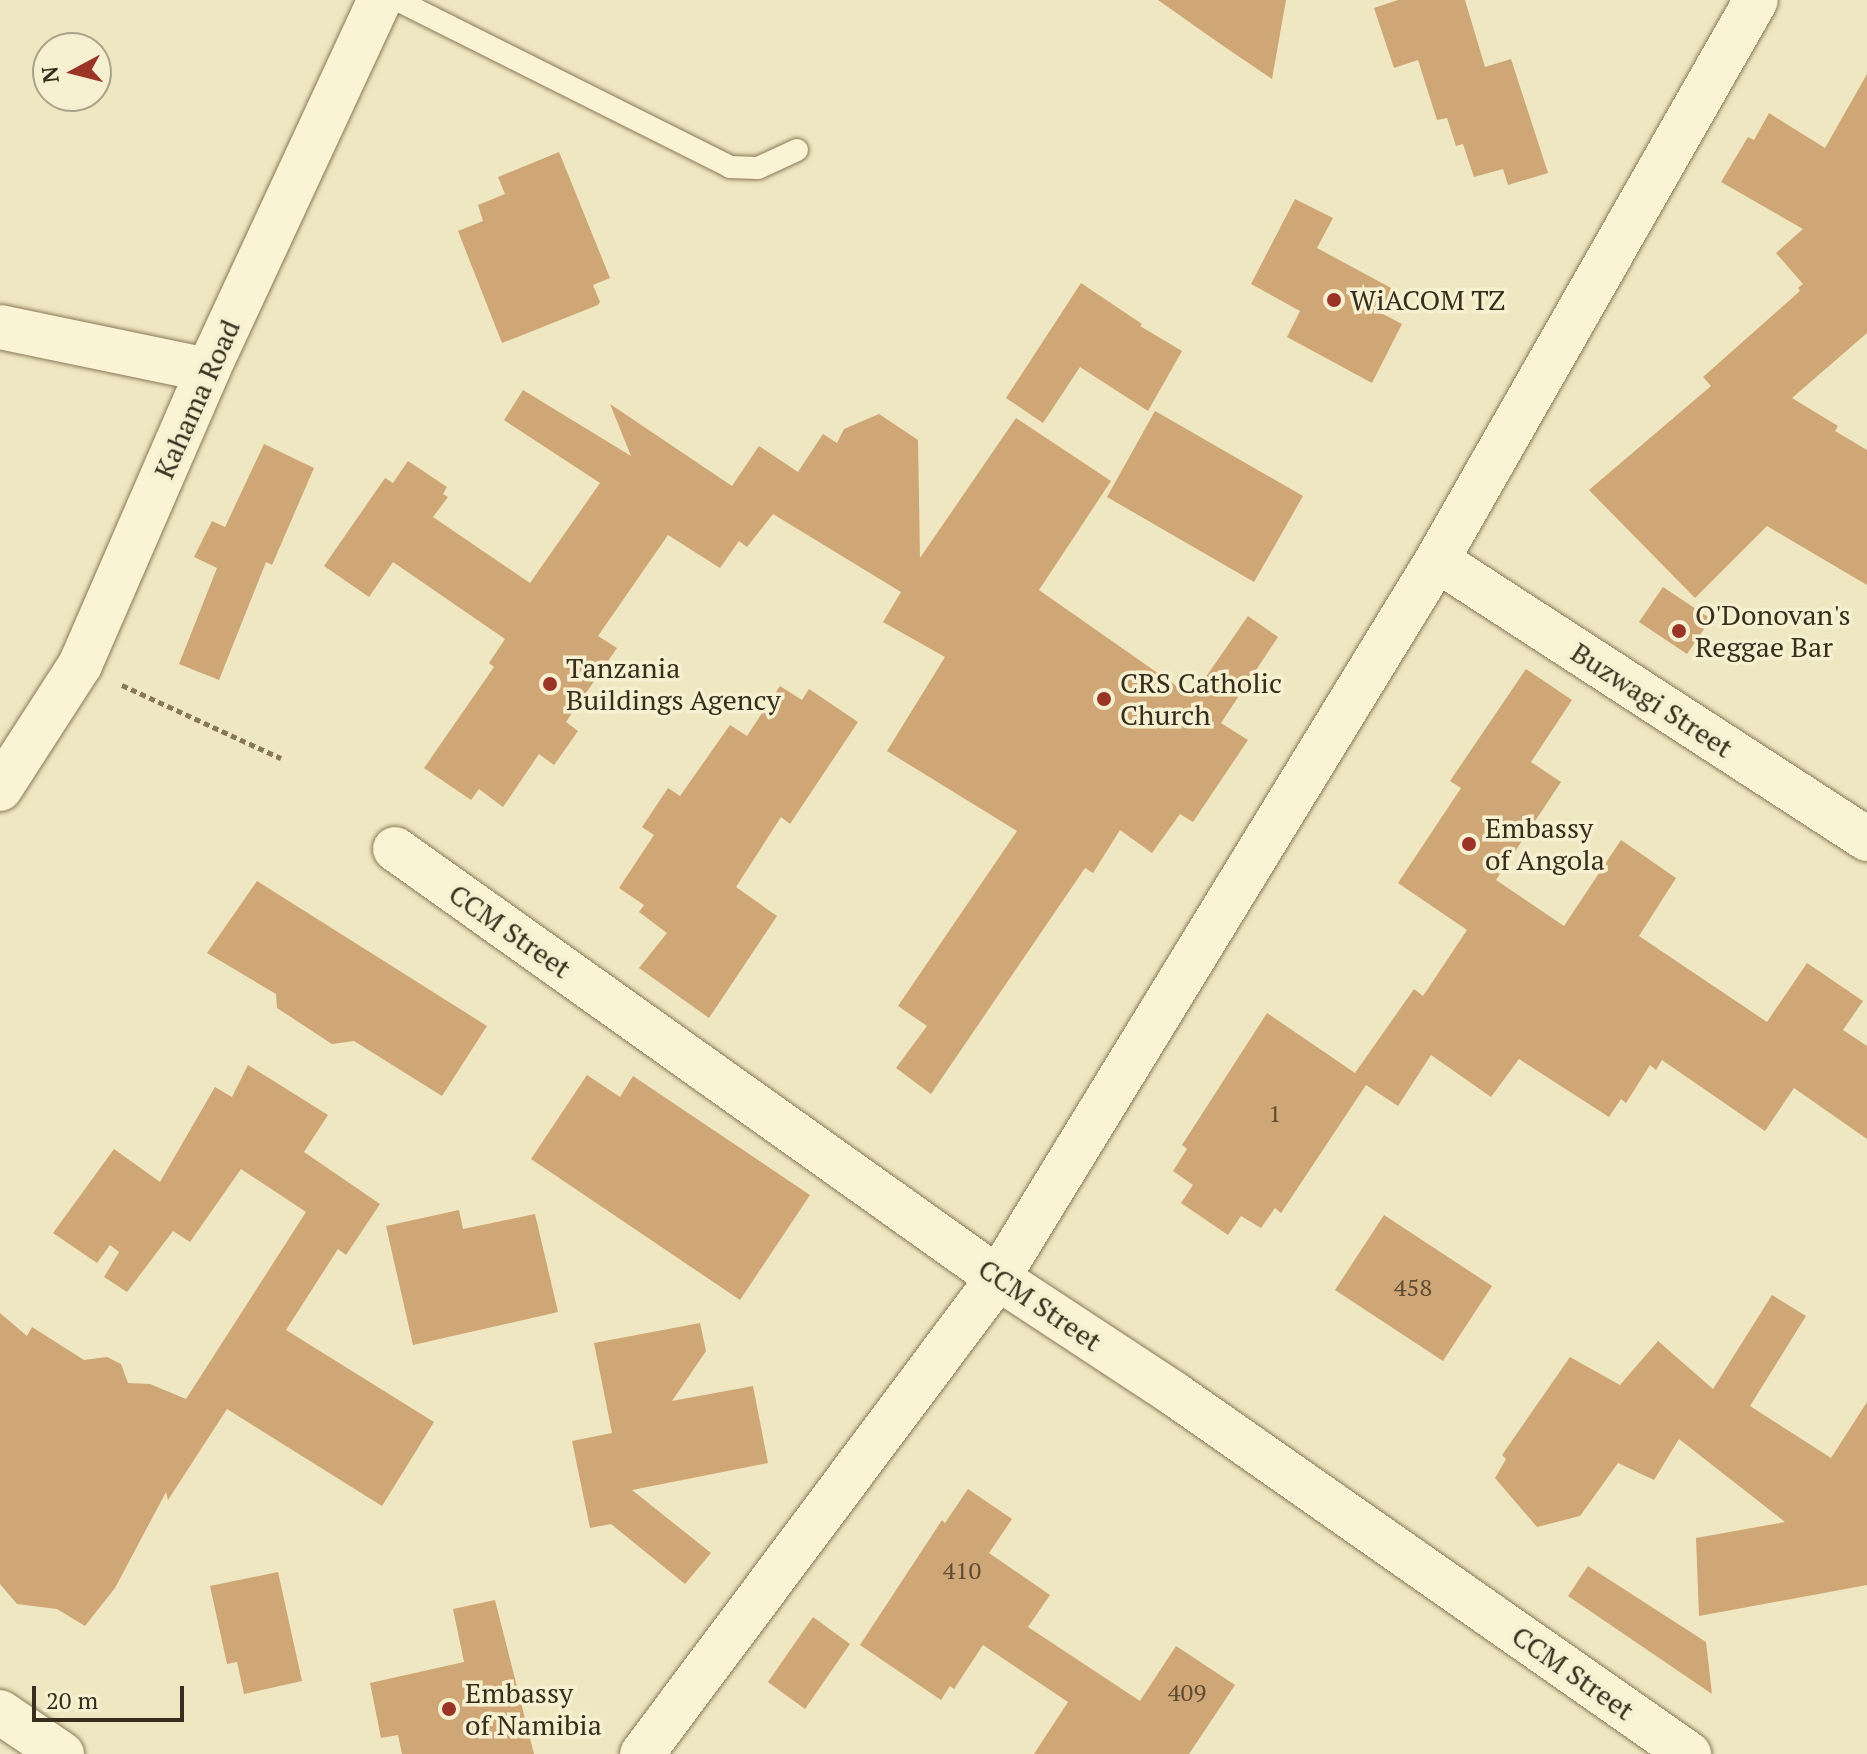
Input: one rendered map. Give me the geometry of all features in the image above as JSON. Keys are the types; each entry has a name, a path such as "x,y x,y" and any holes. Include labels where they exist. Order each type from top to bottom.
{"street":[{"name":"Kahama Road","path":"0,789 80,665 208,370 380,0"},
{"path":"642,1754 998,1278 1437,560 1756,0"},
{"path":"0,327 208,370"},
{"name":"Buzwagi Street","path":"1437,560 1867,839"},
{"name":"CCM Street","path":"395,849 998,1278 1186,1402 1689,1754"},
{"path":"0,1712 62,1754"}],"lane":[{"path":"397,0 730,167 758,168 797,150"}],"path":[{"path":"80,665 281,758"}],"building":[{"path":"1158,0 1286,0 1272,79 1219,43"},
{"path":"1398,0 1465,0 1485,67 1511,59 1548,173 1508,185 1503,169 1474,177 1463,144 1456,146 1447,118 1437,120 1418,60 1394,68 1374,8"},
{"path":"1867,74 1867,333 1792,398 1838,426 1835,431 1867,450 1867,585 1767,526 1695,598 1589,490 1711,386 1703,377 1800,291 1798,288 1803,284 1776,253 1803,229 1721,182 1748,137 1754,140 1769,113 1825,148"},
{"path":"559,152 610,278 593,285 600,302 598,305 502,343 458,231 483,221 478,205 505,194 498,177"},
{"name":"WiACOM TZ","path":"1295,199 1333,218 1317,248 1393,289 1381,313 1402,324 1372,383 1287,337 1300,311 1251,284"},
{"path":"1081,283 1142,324 1140,326 1182,351 1148,411 1080,367 1043,423 1006,398"},
{"path":"523,390 631,456 610,404 732,486 759,446 798,472 823,434 837,443 844,429 879,414 918,440 920,558 1016,418 1111,481 1039,590 1192,697 1248,616 1278,637 1221,723 1248,740 1193,822 1180,814 1152,853 1120,830 1093,873 1085,868 931,1094 896,1068 927,1026 898,1006 1017,831 887,751 945,657 883,622 901,592 773,514 747,547 739,541 720,568 668,535 598,636 617,648 566,722 578,731 554,765 539,754 503,807 479,789 471,800 424,768 494,667 489,663 505,639 393,562 369,597 324,566 385,478 393,483 408,461 447,487 443,494 448,497 433,517 530,583 600,483 504,420"},
{"path":"1155,411 1303,496 1254,582 1107,497"},
{"path":"264,444 314,468 272,565 266,562 219,680 179,664 217,568 194,557 212,521 225,527"},
{"path":"1663,587 1711,619 1687,654 1639,622"},
{"path":"1526,669 1572,700 1531,762 1561,782 1496,880 1564,926 1621,840 1676,878 1639,936 1767,1022 1807,963 1863,1001 1843,1030 1867,1046 1867,1139 1794,1088 1765,1131 1662,1060 1656,1070 1650,1065 1626,1103 1621,1099 1609,1117 1519,1059 1491,1097 1431,1055 1398,1106 1366,1085 1281,1213 1275,1208 1261,1228 1241,1216 1228,1235 1181,1203 1193,1185 1173,1171 1187,1149 1182,1145 1267,1013 1355,1073 1414,989 1423,996 1467,930 1398,883 1461,788 1450,781"},
{"path":"780,686 802,700 809,689 858,722 790,824 781,817 736,887 777,916 709,1018 639,968 667,933 639,912 644,905 619,888 654,835 642,827 668,788 680,796 730,725 747,736"},
{"path":"257,881 487,1026 442,1096 354,1041 332,1044 277,1008 276,994 207,953"},
{"path":"248,1065 328,1115 304,1152 380,1204 346,1255 338,1249 286,1330 434,1422 382,1506 227,1409 168,1500 166,1492 115,1588 85,1626 57,1609 17,1604 0,1584 0,1313 27,1336 32,1327 84,1360 107,1357 121,1364 128,1383 150,1384 186,1399 306,1212 241,1169 190,1242 173,1231 127,1292 104,1277 119,1252 110,1245 97,1263 53,1233 114,1149 160,1182 215,1087 232,1097"},
{"path":"587,1075 620,1097 633,1076 810,1195 740,1300 531,1159"},
{"path":"459,1210 463,1229 535,1214 558,1312 413,1345 386,1226"},
{"path":"1384,1215 1492,1286 1443,1361 1335,1290"},
{"path":"1772,1295 1806,1316 1750,1406 1831,1458 1867,1402 1867,1585 1699,1616 1696,1538 1785,1522 1679,1439 1654,1480 1618,1463 1580,1516 1537,1527 1495,1478 1506,1459 1502,1455 1570,1357 1620,1385 1658,1341 1713,1389"},
{"path":"700,1323 706,1351 672,1401 753,1386 768,1463 632,1490 711,1553 685,1584 611,1524 590,1528 572,1441 612,1433 594,1343"},
{"path":"968,1489 1012,1519 989,1553 1050,1595 1028,1627 1140,1701 1176,1646 1235,1685 1189,1754 1034,1754 1068,1702 983,1645 954,1689 950,1686 941,1700 860,1645 942,1520 945,1523"},
{"path":"1588,1566 1706,1642 1712,1694 1568,1596"},
{"path":"278,1572 302,1681 244,1694 237,1662 227,1664 210,1586"},
{"name":"Embassy of Namibia","path":"495,1600 534,1754 402,1754 398,1735 381,1738 370,1683 464,1662 453,1609"},
{"path":"813,1617 850,1644 805,1709 768,1682"}],"place":[{"name":"WiACOM TZ","path":"1334,300"},
{"name":"O'Donovan's Reggae Bar","path":"1679,631"},
{"name":"Tanzania Buildings Agency","path":"550,684"},
{"name":"CRS Catholic Church","path":"1104,699"},
{"name":"Embassy of Angola","path":"1469,844"},
{"name":"Embassy of Namibia","path":"449,1709"}]}
